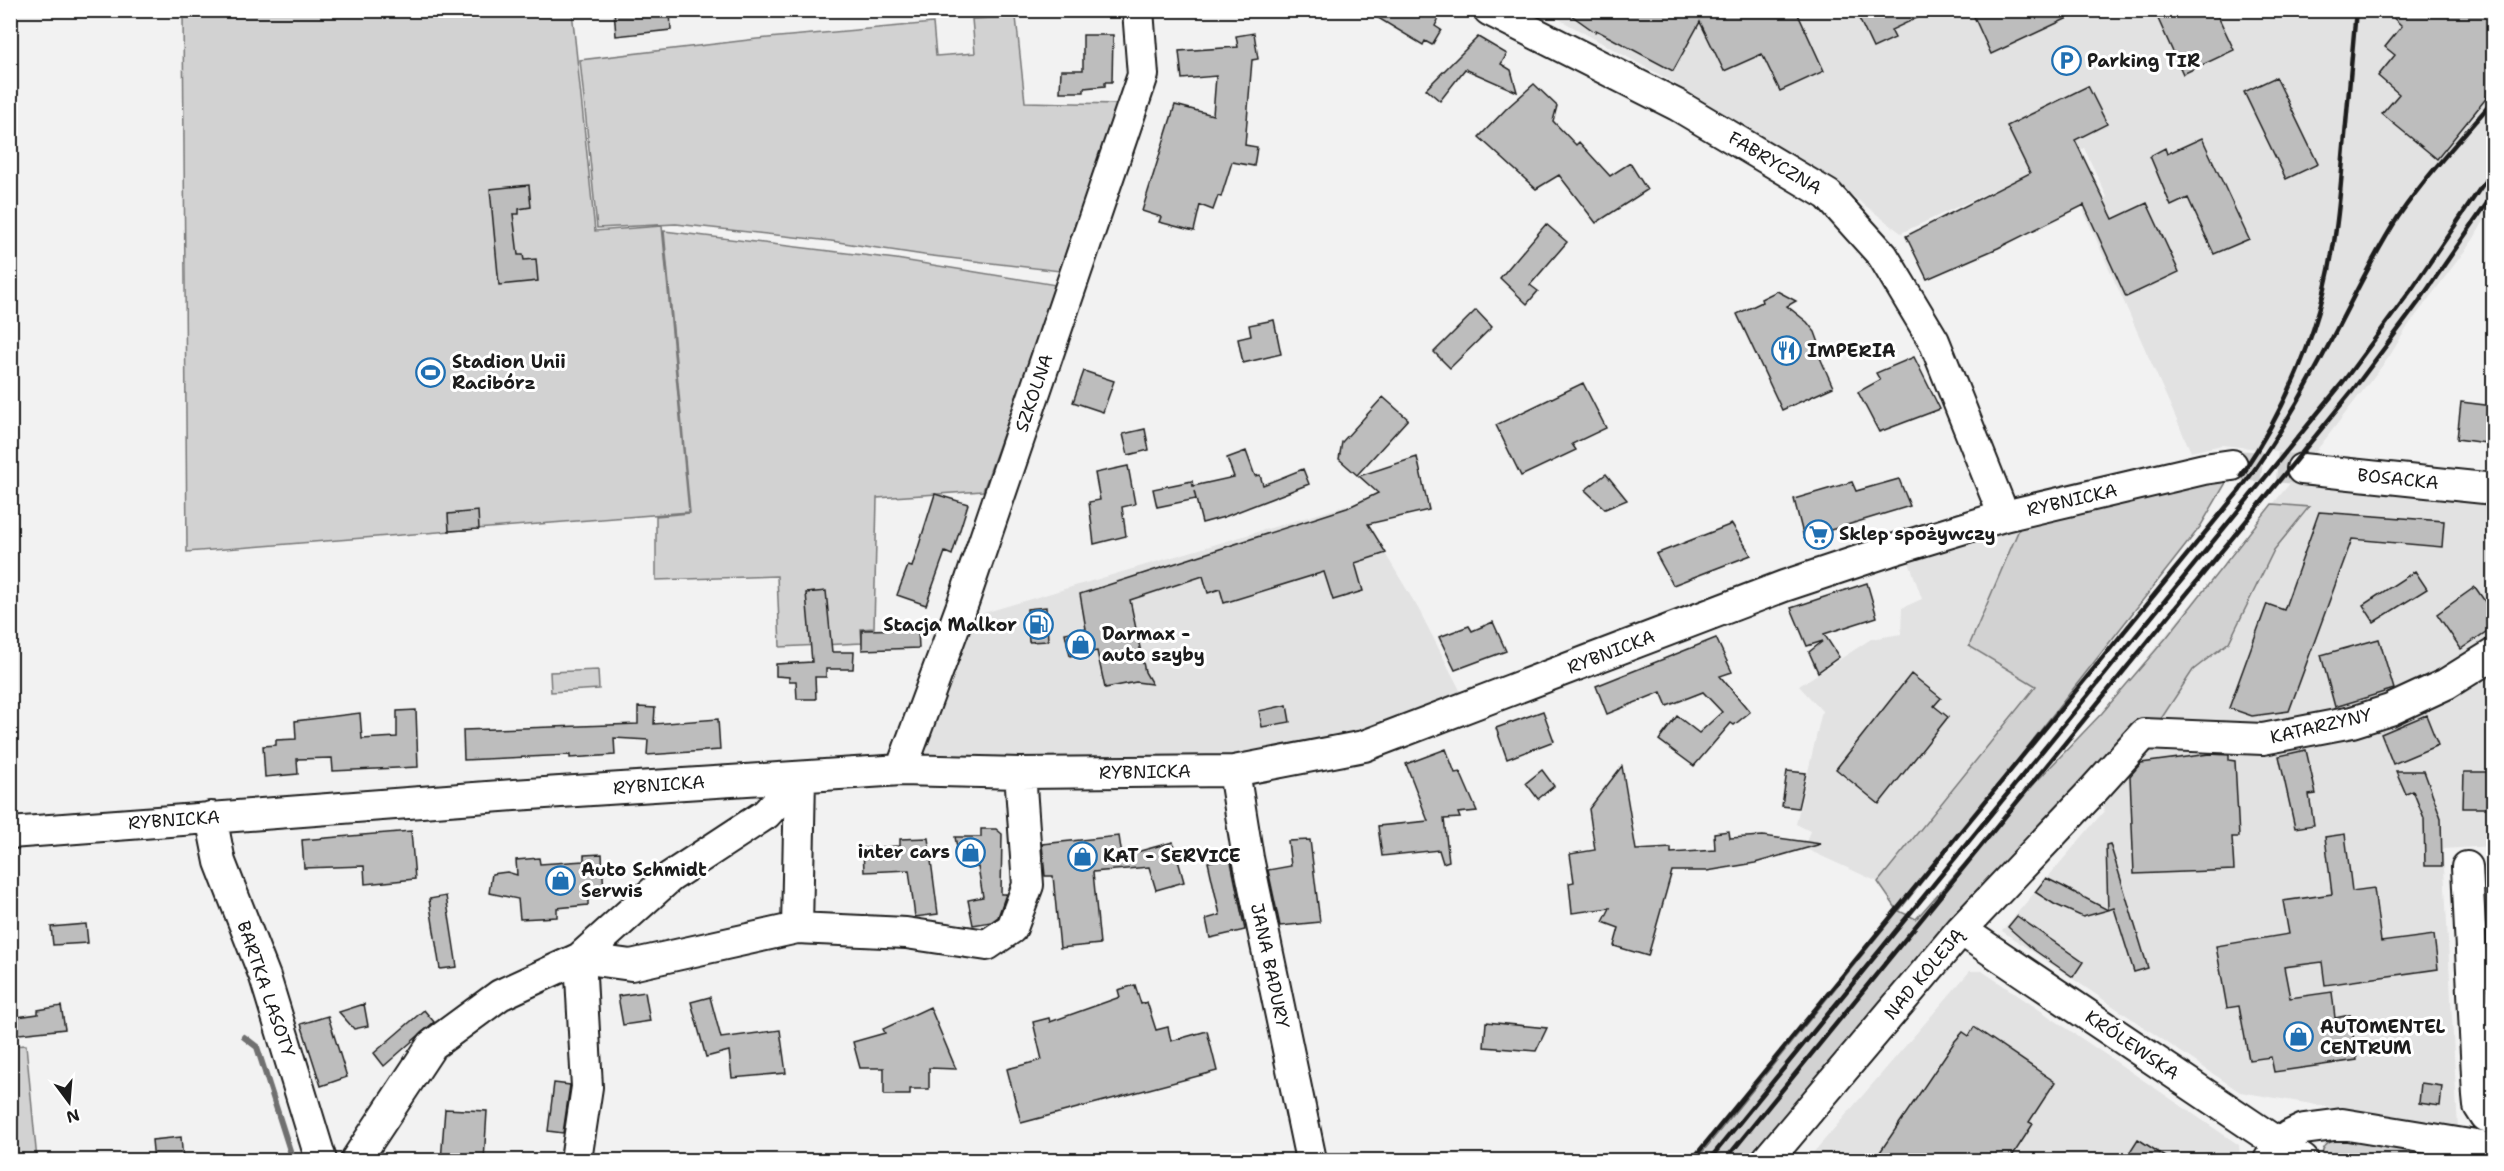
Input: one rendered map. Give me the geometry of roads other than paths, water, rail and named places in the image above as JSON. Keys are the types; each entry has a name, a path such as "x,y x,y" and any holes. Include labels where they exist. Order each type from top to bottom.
{"street":[{"name":"SZKOLNA","path":"901,770 968,589 1143,75 1138,10"},
{"name":"FABRYCZNA","path":"1490,10 1677,105 1828,195 1883,256 1934,341 2004,516"},
{"name":"RYBNICKA","path":"10,833 503,796 901,770 1020,773 1234,771 1364,746 1795,582 1888,550 2004,516 2204,469 2232,465"},
{"name":"BOSACKA","path":"2302,469 2493,489"},
{"name":"KATARZYNY","path":"2089,795 2144,734 2263,739 2352,722 2390,710 2446,684 2493,654"},
{"name":"JANA BADURY","path":"1234,771 1248,858 1311,1161"},
{"path":"580,958 631,965 797,928 906,933 987,945 1012,928 1028,885 1020,773"},
{"path":"797,928 800,777"},
{"path":"356,1161 432,1045 500,994 580,958 670,877 766,814 800,777"},
{"name":"NAD KOLEJĄ","path":"1767,1161 1961,930 2089,795"},
{"name":"BARTKA LASOTY","path":"211,817 220,862 265,977 321,1161"},
{"path":"2284,1155 2304,1129 2342,1124 2486,1148 2480,1125 2490,1117 2481,1112 2478,1096 2467,867"},
{"name":"KRÓLEWSKA","path":"1961,930 2284,1155"},
{"path":"576,1161 587,1087 580,958"}],"waterway":[{"path":"244,1037 257,1047 293,1160"}],"tunnel":[{"path":"2232,465 2302,469"}],"railway":[{"path":"2241,475 2287,395 2320,308 2335,236 2356,10"},
{"path":"1692,1160 2240,490 2297,404 2375,255 2398,217 2432,172 2494,100"},
{"path":"1709,1160 2343,382 2411,290 2494,168"},
{"path":"1725,1160 2353,390 2418,303 2494,193"}],"place":[{"name":"Parking TIR","path":"2066,61"},
{"name":"IMPERIA","path":"1786,351"},
{"name":"Stadion Unii Racibórz","path":"431,372"},
{"name":"Sklep spożywczy","path":"1818,534"},
{"name":"Stacja Malkor","path":"1038,625"},
{"name":"Darmax - auto szyby","path":"1081,644"},
{"name":"inter cars","path":"971,852"},
{"name":"KAT - SERVICE","path":"1082,856"},
{"name":"Auto Schmidt Serwis","path":"560,880"},
{"name":"AUTOMENTEL CENTRUM","path":"2299,1037"}]}
